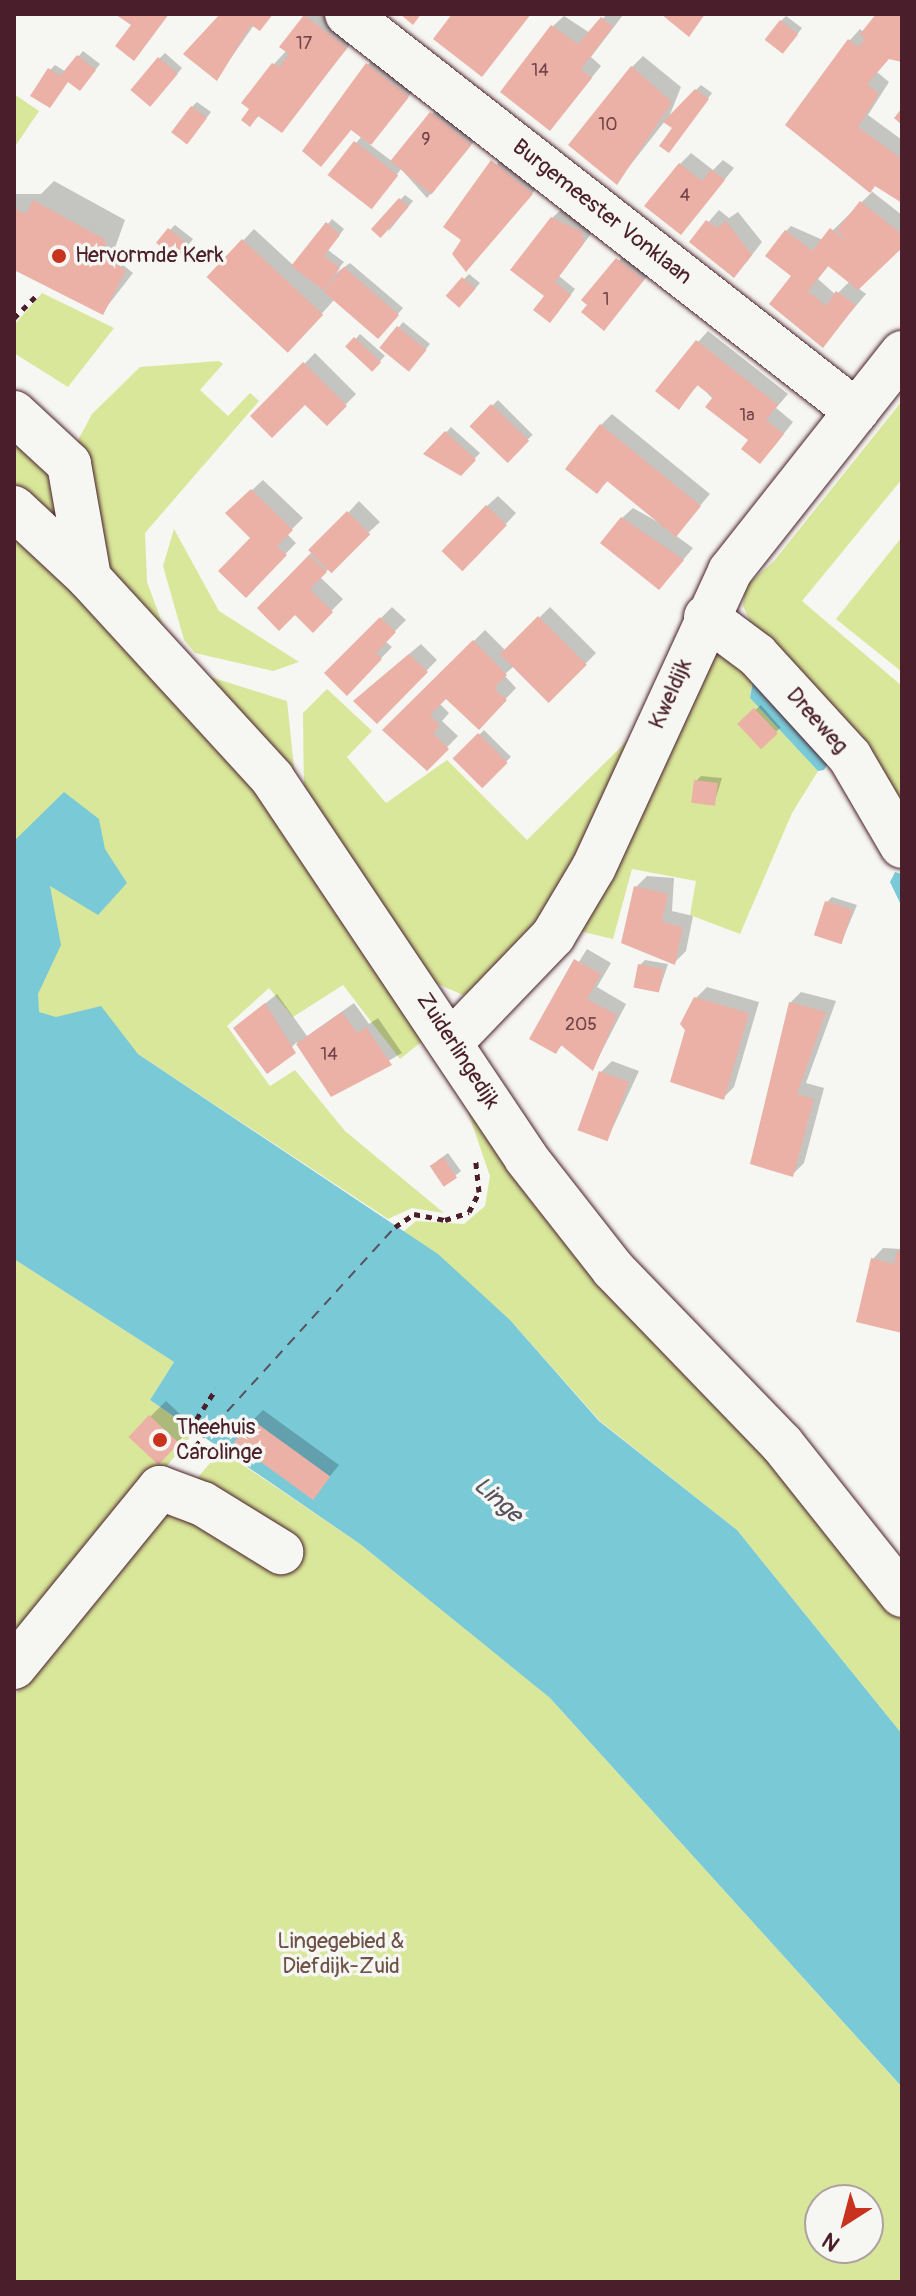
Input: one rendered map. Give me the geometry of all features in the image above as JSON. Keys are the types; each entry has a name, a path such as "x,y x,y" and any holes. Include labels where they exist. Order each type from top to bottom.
{"street":[{"name":"Burgemeester Vonklaan","path":"347,14 856,411"},
{"name":"Kweldijk","path":"452,1041 553,936 594,867 706,617 730,571 902,353"},
{"path":"14,413 69,464 89,578"},
{"name":"Zuiderlingedijk","path":"14,508 89,578 272,778 452,1041 526,1158 613,1269 782,1444 902,1595"},
{"name":"Dreeweg","path":"706,617 757,655 850,757 902,846"},
{"path":"14,1667 160,1488 203,1504 281,1552"}],"path":[{"path":"14,318 39,293"},
{"path":"395,1227 414,1214 445,1220 469,1212 479,1192 472,1146"},
{"path":"190,1429 216,1389"}],"green space":[{"path":"14,94 39,111 14,148"},
{"path":"42,293 114,328 68,387 14,353 14,325"},
{"path":"219,361 223,364 200,390 228,416 250,393 259,401 145,533 147,582 164,628 100,568 78,440 92,414 140,367"},
{"path":"902,401 902,479 802,601 902,686 902,814 754,630 743,606 745,587 774,561"},
{"path":"14,433 50,463 76,536 14,489"},
{"path":"14,529 242,766 425,1039 400,1059 343,985 293,1017 269,988 227,1026 270,1086 295,1070 345,1131 444,1213 412,1208 388,1219 138,1054 118,1034 41,1015 14,992"},
{"path":"174,529 219,611 299,662 273,671 195,653 184,640 163,566"},
{"path":"902,537 902,672 836,619"},
{"path":"717,649 754,664 750,698 818,771 792,813 740,934 690,915 696,881 632,869 613,939 575,930"},
{"path":"207,676 287,701 295,777"},
{"path":"327,689 372,731 347,757 386,803 447,760 527,840 641,727 560,895 487,987 463,995 433,982 304,795 303,713"},
{"path":"461,1092 902,1615 902,1734 737,1530 600,1421 510,1320 403,1232 416,1221 464,1224 485,1206 490,1176"},
{"path":"14,1259 174,1362 150,1400 195,1431 14,1657"},
{"name":"Lingegebied & Diefdijk-Zuid","path":"221,1450 360,1544 550,1698 901,2086 902,2282 14,2282 14,1696"}],"water":[{"path":"753,680 831,758 824,770 818,771 750,698"},
{"name":"Linge","path":"64,792 99,819 105,849 127,883 98,915 50,886 61,945 38,994 39,1012 56,1017 101,1006 138,1054 438,1254 510,1320 599,1421 737,1530 902,1734 902,2087 550,1698 360,1544 150,1400 174,1362 14,1259 14,841"},
{"path":"895,872 902,874 902,907 890,882"}],"building":[{"path":"115,14 169,14 134,61 115,46 131,25"},
{"path":"220,14 273,14 260,31 251,25 217,81 183,54"},
{"path":"400,14 421,14 413,25"},
{"path":"452,14 531,14 482,77 433,39"},
{"path":"661,14 705,14 689,37"},
{"path":"876,14 902,14 902,62 889,59 867,84 879,94 858,127 902,159 902,203 875,186 870,193 785,125 848,39 858,47 865,39 860,34"},
{"path":"304,15 347,48 282,133 258,116 250,127 241,120 249,109 241,103 272,63 279,67 289,54 279,47"},
{"path":"601,17 613,27 581,69 592,78 550,131 500,92 551,25 578,44"},
{"path":"780,20 798,34 783,54 765,40"},
{"path":"77,55 96,70 80,91 68,82 50,108 30,96 48,68 60,76"},
{"path":"158,57 178,74 150,107 130,90"},
{"path":"366,63 409,97 371,145 351,130 321,167 302,151"},
{"path":"631,66 672,102 617,185 568,145"},
{"path":"695,89 709,99 669,153 659,146 672,128 663,122"},
{"path":"191,106 207,118 187,144 171,132"},
{"path":"902,108 902,125 894,118"},
{"path":"430,112 471,145 432,194 390,161"},
{"path":"354,141 398,175 372,209 328,175"},
{"path":"491,160 533,194 466,272 452,254 461,240 443,227"},
{"path":"679,163 702,181 711,169 725,180 681,235 644,206"},
{"path":"399,198 409,207 381,238 371,229"},
{"name":"Hervormde Kerk","path":"33,200 106,240 103,258 126,270 103,315 14,270 14,208 26,214"},
{"path":"860,201 902,234 902,248 858,290 828,266 808,291 826,306 836,291 856,305 823,348 769,304 791,276 765,256 785,230 812,251 830,228 847,242 837,230"},
{"path":"551,217 582,232 584,243 555,282 571,295 550,323 533,310 544,296 510,270"},
{"path":"706,220 717,228 726,221 752,255 734,278 689,242"},
{"path":"326,222 340,235 324,256 340,268 323,290 291,266"},
{"path":"168,228 189,245 177,260 156,243"},
{"path":"242,239 323,315 288,353 207,277"},
{"path":"616,258 644,280 604,331 581,312 587,305 581,300"},
{"path":"344,267 399,315 378,339 323,291"},
{"path":"462,277 476,289 459,308 446,296"},
{"path":"397,326 427,350 409,372 379,348"},
{"path":"354,337 381,362 372,372 345,347"},
{"path":"696,340 778,405 766,420 784,434 760,464 741,449 748,440 705,407 713,397 697,385 679,410 655,391"},
{"path":"303,362 347,406 327,426 305,405 272,438 250,416"},
{"path":"491,404 529,441 508,463 469,426"},
{"path":"600,424 701,506 676,537 607,481 597,494 565,469"},
{"path":"445,431 476,460 461,476 423,454"},
{"path":"251,489 293,530 277,546 287,555 246,598 218,571 250,538 225,513"},
{"path":"486,505 507,525 462,571 442,551"},
{"path":"347,511 370,534 331,573 308,550"},
{"path":"621,517 684,560 659,590 600,543"},
{"path":"309,555 327,572 310,589 333,612 313,633 295,615 279,631 257,608"},
{"path":"538,616 587,665 549,703 500,654"},
{"path":"380,617 396,632 376,653 382,659 347,696 324,673"},
{"path":"473,640 507,675 494,688 507,700 479,730 446,699 430,715 440,725 433,733 449,749 427,771 382,730"},
{"path":"409,654 428,672 377,724 353,701"},
{"path":"754,708 778,734 761,749 737,724"},
{"path":"478,733 508,763 482,788 453,758"},
{"path":"694,780 718,783 715,806 691,803"},
{"path":"634,886 668,894 662,922 683,927 675,965 621,943"},
{"path":"825,901 853,910 841,944 814,935"},
{"path":"574,959 601,974 587,999 617,1015 593,1071 561,1045 556,1054 529,1039"},
{"path":"638,964 664,969 659,993 633,988"},
{"path":"694,997 749,1013 724,1100 670,1082 685,1030 680,1024"},
{"path":"789,1002 826,1012 797,1094 814,1099 793,1177 750,1164"},
{"path":"265,1003 296,1053 267,1074 233,1028"},
{"path":"342,1012 357,1033 366,1027 392,1065 331,1097 296,1044"},
{"path":"599,1071 629,1082 608,1141 577,1130"},
{"path":"443,1157 457,1178 444,1187 430,1166"},
{"path":"897,1251 902,1252 902,1333 856,1322 871,1258 894,1264"},
{"path":"149,1415 179,1443 159,1465 129,1437"},
{"path":"251,1419 330,1477 313,1500 234,1442"}],"ferry route":[{"path":"203,1438 395,1227"}],"place":[{"name":"Hervormde Kerk","path":"59,256"},
{"name":"Theehuis Carolinge","path":"160,1440"}]}
